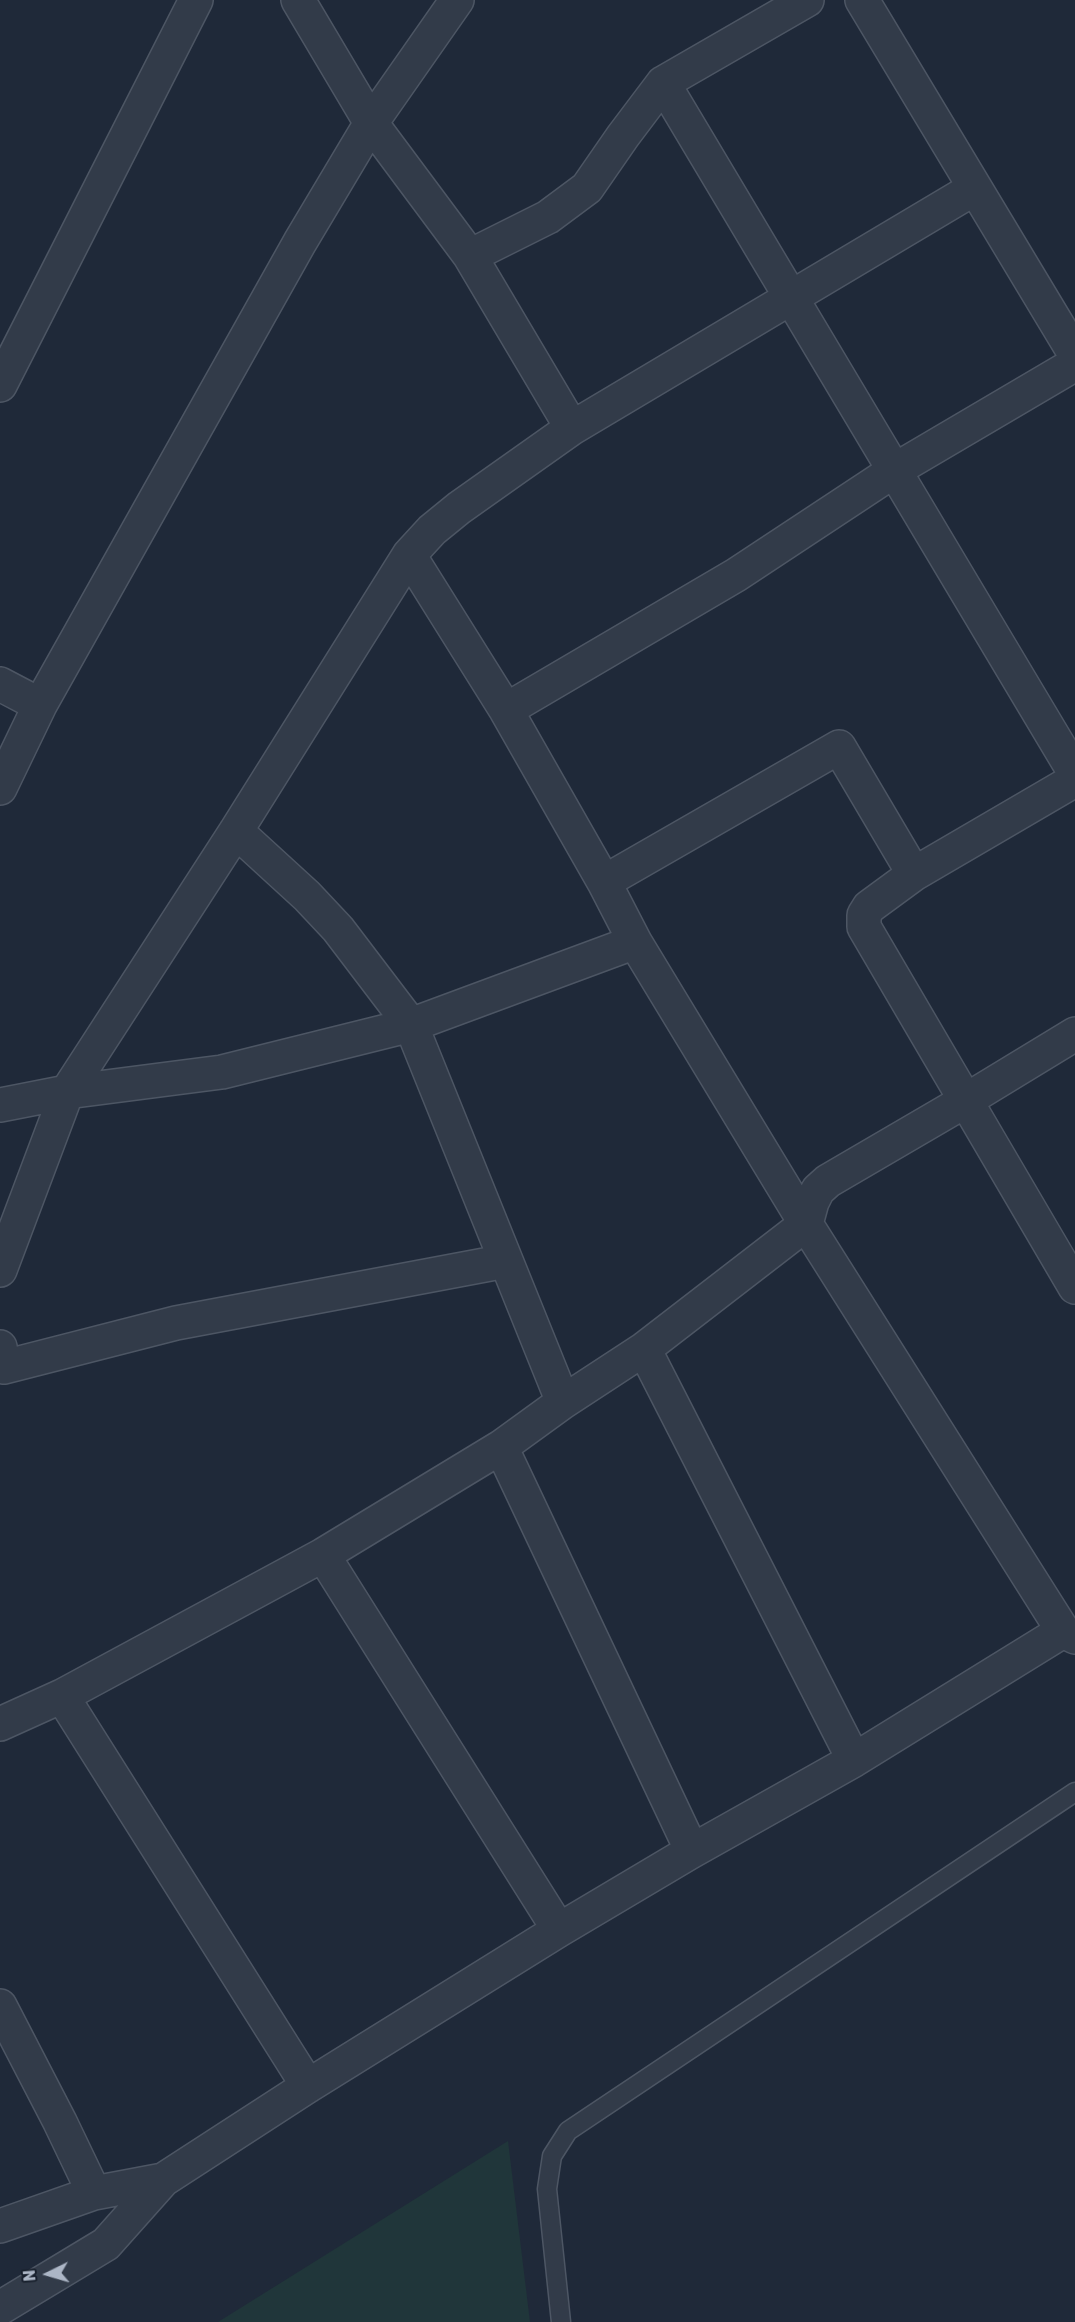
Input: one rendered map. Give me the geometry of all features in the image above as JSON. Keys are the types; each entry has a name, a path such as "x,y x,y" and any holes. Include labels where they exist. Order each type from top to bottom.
{"street":[{"path":"0,385 196,0"},
{"path":"298,0 371,123 470,256 572,428"},
{"path":"0,788 40,705 294,253 371,123 457,0"},
{"path":"470,256 548,217 587,188 663,83 807,0"},
{"path":"862,0 1075,354"},
{"path":"663,83 1075,773"},
{"path":"0,1270 67,1092 236,831 409,555 432,530 459,508 572,428 975,188"},
{"path":"506,710 736,575 895,470 1075,364"},
{"path":"0,2308 106,2244 163,2180 308,2086 559,1930 692,1851 854,1760 1069,1634 806,1224 635,942 604,882 506,710 409,555"},
{"path":"0,684 40,705"},
{"path":"604,882 839,747 914,874"},
{"path":"1075,780 914,874 869,907 864,915 864,927 1075,1287"},
{"path":"236,831 307,896 339,929 411,1025 563,1402"},
{"path":"0,1105 67,1092 222,1071 411,1025 635,942"},
{"path":"0,1724 62,1696 323,1555 501,1447 563,1402 644,1349 806,1224 818,1190 828,1180 1075,1034"},
{"path":"1,1361 176,1323 506,1261"},
{"path":"644,1349 854,1760"},
{"path":"501,1447 692,1851"},
{"path":"323,1555 559,1930"},
{"path":"62,1696 308,2086"},
{"path":"0,2006 60,2122 93,2193"},
{"path":"0,2226 93,2193 163,2180"}],"lane":[{"path":"561,2322 547,2189 552,2156 568,2131 1075,1792"}],"green space":[{"path":"508,2141 530,2322 218,2322"}]}
